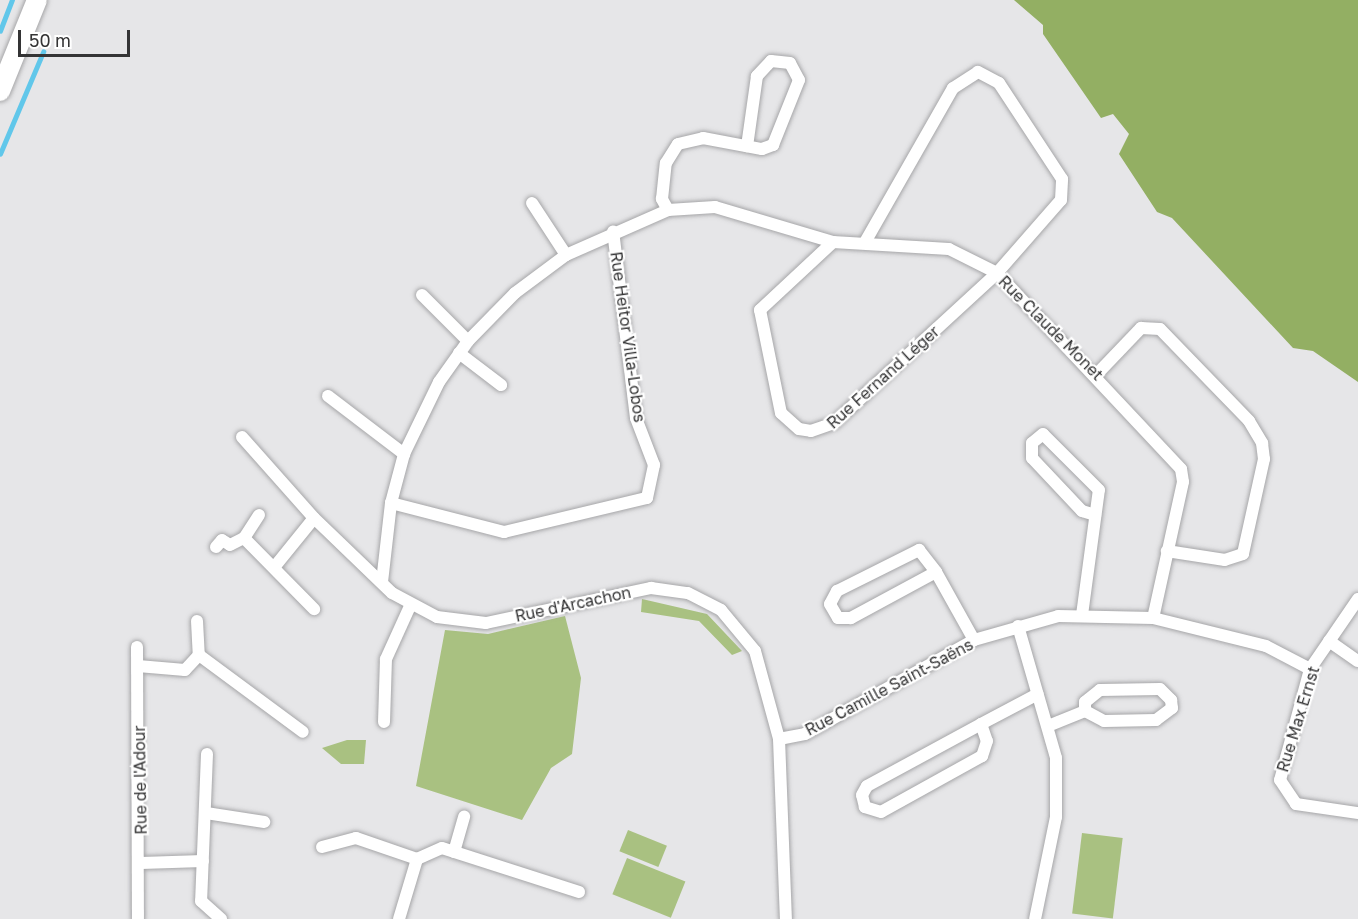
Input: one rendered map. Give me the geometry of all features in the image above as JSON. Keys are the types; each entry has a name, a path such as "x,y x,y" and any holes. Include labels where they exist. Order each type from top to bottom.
{"main road":[{"path":"0,92 36,0"}],"street":[{"path":"668,210 662,187 666,163 678,144 703,138 762,149 779,135 799,80 790,63 771,61 757,76 747,146"},
{"path":"865,242 953,88 978,72 999,83 1063,189 1054,210 997,273"},
{"path":"531,203 566,255"},
{"name":"Rue Claude Monet","path":"382,582 391,502 404,454 459,353 468,341 515,293 566,255 613,231 668,210 732,209 833,242 865,242 949,249 997,273 1097,374 1181,469 1183,482 1153,618"},
{"name":"Rue Heitor Villa-Lobos","path":"391,502 504,532 647,498 654,487 654,465 636,418 613,231"},
{"name":"Rue Fernand Léger","path":"833,242 760,310 781,413 799,429 823,430 834,423 997,273"},
{"path":"422,295 468,341"},
{"path":"1097,374 1142,328 1160,328 1249,421 1262,443 1264,459 1243,554 1225,560 1167,551"},
{"path":"459,353 501,385"},
{"path":"328,396 404,454"},
{"path":"1082,615 1099,490 1043,434 1032,443 1032,458 1082,511 1095,515"},
{"name":"Rue d'Arcachon","path":"242,438 314,518 410,606 453,621 478,623 627,591 688,593 721,610 748,638 779,739 786,919"},
{"path":"216,547 222,540 230,545 244,538 259,515"},
{"path":"276,565 314,518"},
{"path":"244,538 276,565 314,609"},
{"path":"936,572 851,618 838,618 830,604 837,591 912,551 924,553 936,572 974,640"},
{"name":"Rue Max Ernst","path":"1358,599 1310,669 1280,780 1282,790 1296,804 1358,813"},
{"path":"384,722 386,659 410,606"},
{"name":"Rue Camille Saint-Saëns","path":"779,739 805,734 974,640 1018,626 1082,615 1153,618 1266,646 1310,669"},
{"path":"138,666 185,670 199,655 197,621"},
{"path":"1018,626 1056,758 1056,817 1035,919"},
{"path":"1329,641 1358,661"},
{"name":"Rue de l'Adour","path":"137,647 140,917"},
{"path":"199,655 303,732"},
{"path":"1048,726 1085,711 1104,721 1156,720 1172,708 1171,700 1160,689 1100,690 1085,702 1085,711"},
{"path":"981,724 987,741 982,756 881,812 866,807 862,795 867,786 981,724 1038,694"},
{"path":"207,754 201,901 220,919"},
{"path":"206,813 264,822"},
{"path":"454,852 464,816"},
{"path":"322,847 356,838 417,859 442,848 579,892"},
{"path":"399,919 417,859"},
{"path":"141,863 203,861"}],"green space":[{"path":"1014,0 1358,0 1358,382 1313,351 1293,348 1172,218 1157,212 1119,154 1129,134 1113,114 1101,118 1043,34 1043,25"},
{"path":"642,599 707,614 742,651 732,655 699,621 641,612"},
{"path":"565,616 581,678 572,754 551,768 522,820 416,786 445,630 488,634"},
{"path":"347,740 366,740 364,764 341,764 322,748"},
{"path":"628,830 667,846 658,867 619,851"},
{"path":"1082,833 1123,838 1113,918 1072,913"},
{"path":"627,858 685,882 671,918 612,894"}],"waterway":[{"path":"0,31 12,0"},
{"path":"0,154 43,52"}]}
